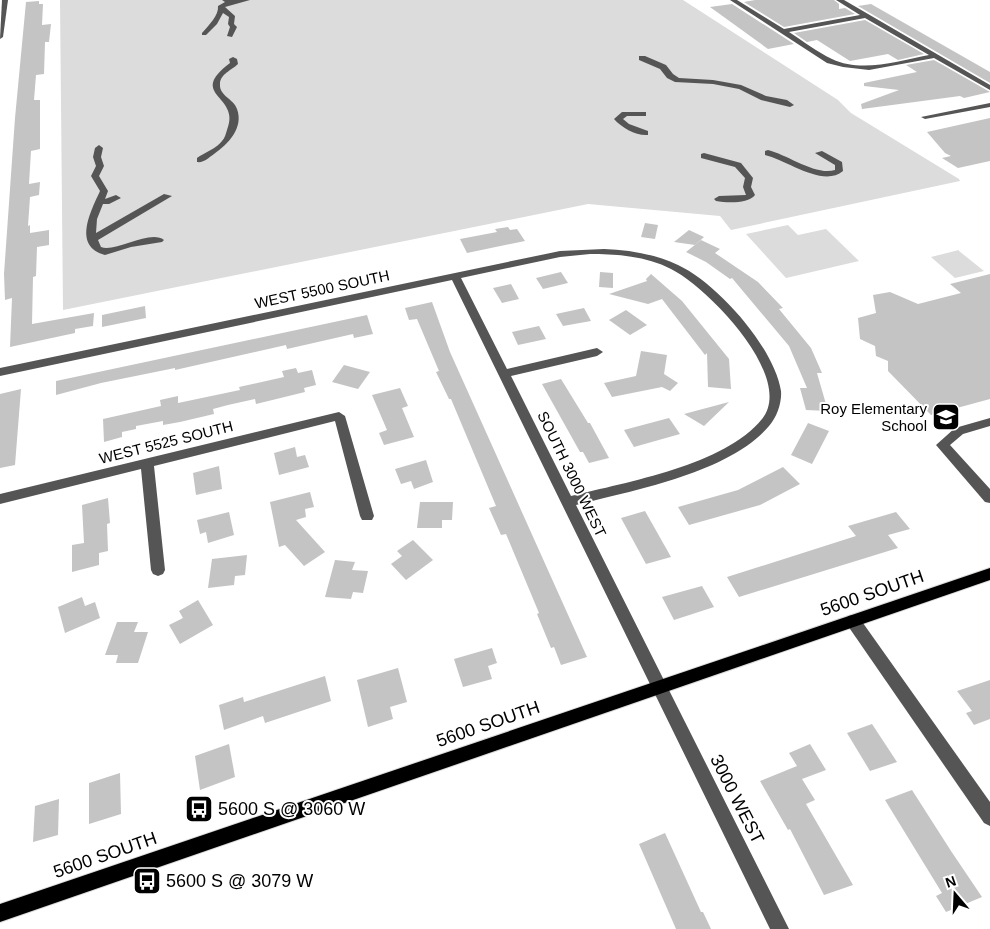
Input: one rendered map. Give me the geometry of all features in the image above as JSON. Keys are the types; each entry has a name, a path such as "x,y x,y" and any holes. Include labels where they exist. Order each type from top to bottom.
{"main road":[{"name":"5600 SOUTH","path":"0,912 990,574"}],"street":[{"path":"0,37 4,0"},
{"path":"204,34 216,23 217,16 225,6 247,0"},
{"path":"733,0 830,61 843,66 873,69 935,56"},
{"path":"839,0 990,88"},
{"path":"225,6 232,16 231,24 234,28 230,36"},
{"path":"783,31 866,16"},
{"path":"642,58 663,67 670,76 678,80 713,82 741,87 761,97 784,102 790,106"},
{"path":"200,160 226,142 234,125 233,108 213,93 216,79 233,65 233,59"},
{"path":"925,117 990,105"},
{"path":"643,114 625,114 618,119 626,126 645,133"},
{"path":"98,148 100,166 96,176 104,191 90,228 92,239 98,251 105,252 130,244 159,240"},
{"path":"768,153 785,156 820,174 831,174 839,171 839,164 819,153"},
{"path":"704,156 738,165 749,178 747,187 750,195 748,198 719,199"},
{"path":"92,239 167,196"},
{"path":"100,200 106,202 116,198"},
{"name":"WEST 5500 SOUTH","path":"0,372 455,276 590,250 620,251 652,258 692,276 711,292 756,346 767,368 775,391 773,409 766,423 745,442 719,458 567,502"},
{"name":"SOUTH 3000 WEST","path":"455,276 659,687"},
{"path":"504,374 597,352"},
{"name":"WEST 5525 SOUTH","path":"0,500 339,416 368,516"},
{"path":"990,422 959,431 942,445 990,498"},
{"path":"147,463 158,570"},
{"path":"853,621 990,817"},
{"name":"3000 WEST","path":"659,687 780,929"}],"shaded area":[{"path":"60,0 683,0 838,100 851,113 960,181 731,230 720,216 588,204 63,310"},
{"path":"788,225 798,235 826,229 859,261 786,278 746,234"},
{"path":"959,250 984,271 955,278 931,257"}],"building":[{"path":"755,0 834,0 839,4 839,9 845,8 855,14 784,27 744,2"},
{"path":"39,1 39,4 43,4 42,25 51,24 49,42 45,42 44,74 36,75 34,100 40,100 40,149 31,151 29,184 40,182 39,195 30,197 28,226 30,225 30,233 49,230 49,245 37,247 36,276 33,277 32,324 94,313 93,326 75,329 75,333 10,347 12,298 5,300 4,274 15,118 26,2"},
{"path":"732,4 794,44 768,49 710,7"},
{"path":"871,4 990,72 990,83 858,6"},
{"path":"865,20 924,54 898,60 888,54 850,61 817,40 807,42 794,33"},
{"path":"934,60 990,92 964,98 960,96 862,109 861,104 899,90 864,86 864,83 917,72 906,65"},
{"path":"990,118 990,161 958,168 942,158 951,156 945,153 927,132"},
{"path":"645,223 658,225 655,239 641,237"},
{"path":"508,227 510,230 517,229 525,241 467,253 460,239 497,232 495,229"},
{"path":"689,230 704,237 695,245 674,242"},
{"path":"701,240 720,249 715,253 758,282 783,308 779,309 811,348 822,373 817,373 828,411 806,410 800,388 807,388 789,346 732,278 730,279 706,262 686,252"},
{"path":"561,272 568,283 543,289 536,278"},
{"path":"600,272 613,273 613,288 599,287"},
{"path":"651,274 682,301 729,359 731,389 708,387 707,353 705,355 662,299 648,304 609,294 647,281 646,279"},
{"path":"990,274 990,399 931,415 888,371 888,361 876,356 875,346 860,339 858,318 876,313 873,295 890,292 918,304 961,293 950,284"},
{"path":"511,284 519,299 502,303 493,288"},
{"path":"432,302 450,352 587,657 561,665 554,647 551,648 537,614 539,613 506,534 501,535 489,508 496,506 451,399 449,399 436,372 439,371 417,319 409,320 405,308"},
{"path":"145,306 146,318 102,327 102,315"},
{"path":"584,308 591,321 563,326 556,314"},
{"path":"626,310 647,325 630,335 609,320"},
{"path":"367,315 373,334 354,338 353,334 287,349 286,345 175,370 175,368 101,383 56,395 56,381"},
{"path":"539,326 546,339 518,345 512,332"},
{"path":"641,351 667,355 664,374 678,383 670,391 662,387 612,397 604,383 636,376"},
{"path":"344,365 370,372 358,389 332,382"},
{"path":"296,368 298,373 312,370 316,385 304,388 305,392 256,404 255,399 213,409 214,414 180,422 163,425 163,421 136,426 136,429 122,432 122,437 104,442 103,419 161,406 160,400 178,396 178,403 240,390 239,387 284,377 282,371"},
{"path":"561,379 588,423 590,423 609,458 589,463 583,452 580,452 542,384"},
{"path":"400,388 408,406 402,408 414,437 384,445 379,433 387,430 372,395"},
{"path":"21,389 15,465 0,468 0,394"},
{"path":"729,402 704,426 684,414"},
{"path":"669,418 680,434 634,447 624,430"},
{"path":"808,423 829,431 812,464 791,455"},
{"path":"295,447 297,457 305,455 309,467 279,475 274,453"},
{"path":"426,460 433,482 414,489 411,481 401,484 395,469"},
{"path":"219,466 222,489 196,495 193,473"},
{"path":"783,467 800,484 760,505 689,525 678,507 738,490"},
{"path":"310,492 314,507 305,509 306,517 296,520 325,552 304,566 285,545 279,547 270,502"},
{"path":"108,498 110,523 107,524 108,551 99,553 99,565 72,572 72,545 84,543 82,505"},
{"path":"420,502 453,502 452,520 442,520 442,528 417,528"},
{"path":"645,511 671,557 646,564 621,518"},
{"path":"229,512 234,535 208,543 206,532 200,534 197,520"},
{"path":"896,512 910,529 888,535 898,548 739,597 727,577 856,536 848,526"},
{"path":"413,540 433,560 406,580 391,564 402,556 397,551"},
{"path":"247,555 245,575 235,576 234,585 208,588 212,559"},
{"path":"335,560 355,562 352,570 368,571 363,593 353,592 351,599 325,597"},
{"path":"702,586 714,607 674,620 662,597"},
{"path":"82,597 85,606 95,602 100,618 65,633 58,607"},
{"path":"198,600 213,625 180,644 169,625 183,618 179,611"},
{"path":"117,622 138,622 134,632 148,632 138,663 116,663 118,655 105,655"},
{"path":"492,648 497,663 488,666 492,679 463,687 454,659"},
{"path":"398,668 407,702 390,707 393,719 368,727 357,680"},
{"path":"325,676 331,701 265,723 263,716 224,730 219,705 243,697 244,702"},
{"path":"990,680 990,719 974,725 966,713 972,711 957,691"},
{"path":"872,724 897,762 870,771 847,733"},
{"path":"229,744 235,777 200,790 195,756"},
{"path":"810,744 826,770 802,779 815,800 806,804 853,885 824,895 790,829 788,830 760,781 797,766 789,753"},
{"path":"120,773 121,814 89,824 89,783"},
{"path":"912,790 982,897 946,912 936,896 942,893 885,800"},
{"path":"59,799 58,835 33,842 35,806"},
{"path":"665,833 701,912 703,912 711,929 676,929 639,844"}],"place":[{"name":"Roy Elementary School","path":"946,417"},
{"name":"5600 S @ 3060 W","path":"199,809"},
{"name":"5600 S @ 3079 W","path":"147,881"}]}
